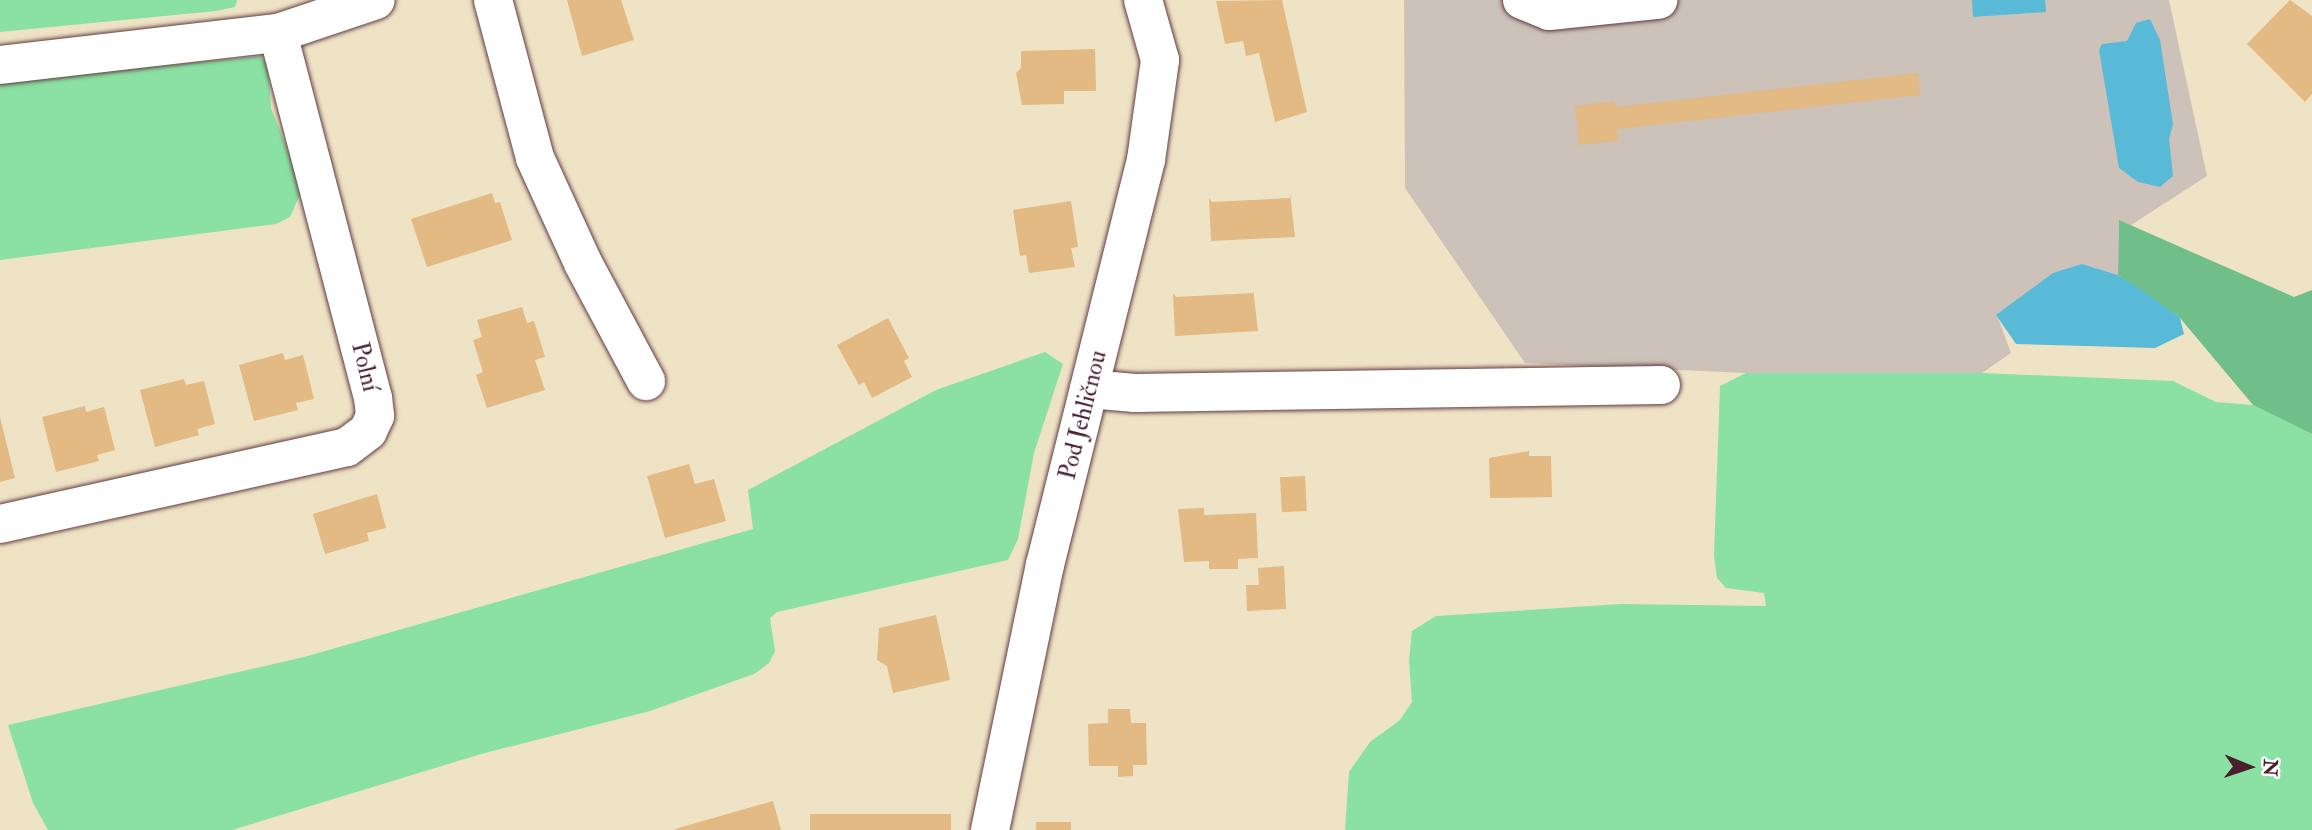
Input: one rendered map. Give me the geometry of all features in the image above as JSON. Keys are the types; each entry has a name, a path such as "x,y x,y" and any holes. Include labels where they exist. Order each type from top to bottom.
{"street":[{"path":"0,65 278,33 376,0"},
{"path":"493,0 535,158 583,263 646,381"},
{"name":"Pod Jehličnou","path":"990,830 1045,565 1146,160 1160,60 1143,0"},
{"path":"1522,0 1549,11 1658,0"},
{"name":"Polní","path":"0,524 346,447 368,431 375,415 373,398 278,33"},
{"path":"1089,389 1135,393 1661,385"}],"shaded area":[{"path":"1404,0 2169,0 2207,176 2131,225 2119,221 2118,275 2082,264 1997,315 2011,353 1982,373 1746,373 1525,363 1405,188"}],"green space":[{"path":"0,0 237,1 235,7 216,11 0,32"},
{"path":"260,56 268,65 271,108 303,188 290,217 276,224 0,260 0,82"},
{"path":"2119,220 2294,297 2312,290 2312,434 2253,405 2180,318 2118,275"},
{"path":"1045,352 1063,364 1034,453 1018,539 1008,560 777,612 770,618 775,651 769,663 754,674 650,711 481,754 232,830 48,830 33,803 8,725 304,657 753,529 748,490 936,390"},
{"path":"1746,373 1982,373 2173,381 2216,402 2253,405 2312,434 2312,830 1345,830 1349,772 1370,742 1400,720 1412,702 1409,661 1412,631 1436,616 1621,604 1766,606 1764,593 1726,588 1717,578 1714,556 1720,386"}],"water":[{"path":"1972,0 2045,0 2046,12 1973,17"},
{"path":"2150,19 2160,40 2173,124 2169,139 2173,176 2160,187 2138,182 2119,168 2099,50 2102,44 2127,41 2136,23"},
{"path":"2082,264 2118,275 2146,293 2180,318 2184,334 2155,348 2016,344 1996,315 2053,273"}],"building":[{"path":"567,0 621,0 634,40 582,56"},
{"path":"1282,0 1307,112 1275,122 1259,53 1246,56 1243,41 1225,44 1216,1"},
{"path":"2290,0 2312,16 2312,94 2305,102 2247,44"},
{"path":"1095,49 1096,91 1064,91 1064,104 1022,105 1016,73 1021,68 1021,51"},
{"path":"1918,73 1920,95 1617,129 1619,141 1579,145 1575,106 1614,101 1615,107"},
{"path":"492,193 495,203 500,202 512,240 427,267 411,219"},
{"path":"1290,193 1295,237 1211,241 1209,198 1212,202 1290,198"},
{"path":"1071,201 1078,247 1071,248 1075,267 1029,273 1026,255 1020,256 1013,210"},
{"path":"1253,288 1258,331 1175,336 1173,293 1176,297 1253,293"},
{"path":"522,307 527,323 534,321 545,357 535,360 545,390 487,408 476,375 483,372 473,340 482,337 477,320"},
{"path":"888,318 909,358 904,361 912,377 872,398 864,382 859,385 837,345"},
{"path":"283,353 285,360 303,355 314,399 296,403 298,410 254,421 239,365"},
{"path":"184,379 186,385 204,381 215,424 197,429 199,435 155,447 140,390"},
{"path":"85,406 86,412 104,407 115,450 97,455 99,461 56,472 42,417"},
{"path":"0,417 15,478 0,482"},
{"path":"1529,451 1529,456 1551,456 1552,497 1490,498 1489,458"},
{"path":"689,464 695,484 714,479 726,521 665,538 647,476"},
{"path":"1305,476 1307,511 1282,512 1280,477"},
{"path":"377,494 386,528 367,533 369,541 325,554 313,514"},
{"path":"1204,508 1204,515 1256,513 1258,558 1238,559 1238,569 1209,569 1209,561 1184,562 1178,509"},
{"path":"1284,566 1286,609 1247,611 1246,585 1259,585 1258,568"},
{"path":"936,615 950,680 893,693 887,666 877,660 879,628"},
{"path":"1108,709 1130,709 1131,723 1146,723 1147,765 1133,765 1133,776 1118,777 1118,766 1089,766 1088,724 1108,723"},
{"path":"773,801 781,830 675,830 675,829"},
{"path":"810,814 951,814 951,830 810,830"},
{"path":"1036,822 1071,822 1071,830 1036,830"}]}
